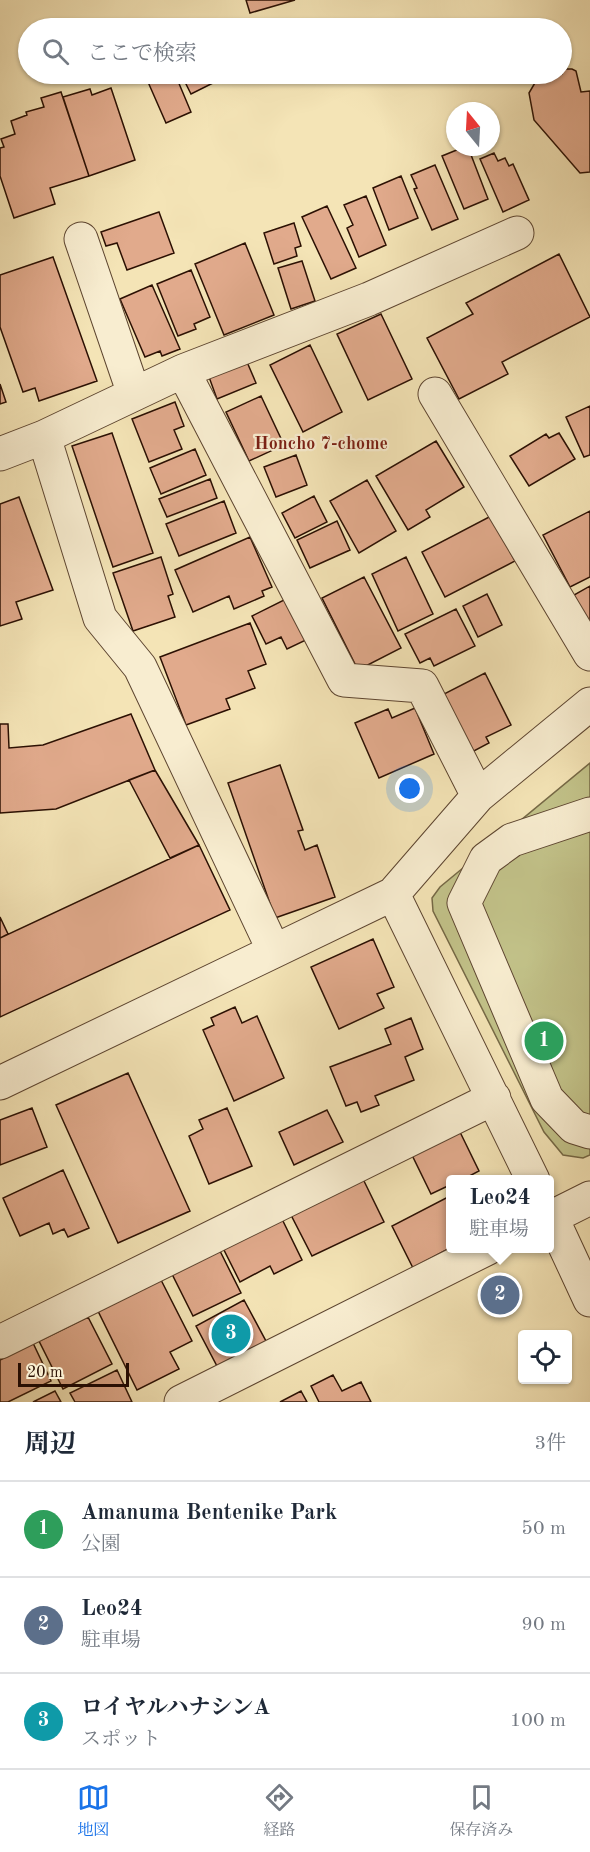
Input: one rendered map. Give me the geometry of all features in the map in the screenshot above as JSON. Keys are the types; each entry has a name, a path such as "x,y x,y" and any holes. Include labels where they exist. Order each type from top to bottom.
{"street":[{"path":"0,454 44,438 183,371 369,299 517,233"},
{"path":"81,239 134,394"},
{"path":"183,371 344,680 422,686 478,796"},
{"path":"435,394 590,654"},
{"path":"44,438 100,618 140,667 274,951"},
{"path":"0,1083 393,894 478,796 590,704"},
{"path":"590,814 512,840 486,859 464,903 547,1099 574,1127 590,1132"},
{"path":"393,894 531,1175"},
{"path":"0,1342 494,1098"},
{"path":"554,1214 590,1198"},
{"path":"554,1224 590,1300"},
{"path":"181,1402 478,1253"}],"green space":[{"path":"590,763 590,1155 583,1158 563,1155 544,1132 433,911 432,898 440,887"}],"building":[{"path":"246,0 295,0 250,13"},
{"path":"572,69 576,71 581,92 590,91 590,172 580,173 534,120 529,93 534,84 572,84"},
{"path":"149,84 179,84 191,112 166,123"},
{"path":"186,84 211,84 191,94"},
{"path":"111,88 135,160 89,176 63,97 90,89 92,95"},
{"path":"61,92 89,176 50,188 55,204 14,218 0,176 0,148 4,147 1,139 15,134 11,121 27,115 26,112 44,107 41,98"},
{"path":"442,156 471,156 488,199 464,209"},
{"path":"496,156 498,161 505,158 509,166 513,164 529,200 503,212 480,159"},
{"path":"435,165 458,219 432,230 414,189 417,188 411,175"},
{"path":"401,176 418,218 389,230 373,188"},
{"path":"366,196 386,245 359,257 347,228 353,225 344,205"},
{"path":"327,206 356,268 331,279 302,217"},
{"path":"159,212 174,253 127,270 117,243 106,246 101,232"},
{"path":"294,223 301,246 295,248 297,256 274,264 264,233"},
{"path":"245,243 274,315 224,335 195,264"},
{"path":"559,254 590,317 502,362 508,374 459,399 427,338 473,314 466,303"},
{"path":"53,257 97,381 39,401 35,388 23,392 0,327 0,275"},
{"path":"302,261 315,301 291,309 278,268"},
{"path":"191,270 210,317 194,324 196,329 178,336 157,284"},
{"path":"152,285 180,349 162,356 160,351 145,357 120,299"},
{"path":"381,314 412,379 368,400 337,334"},
{"path":"310,345 342,412 303,432 270,365"},
{"path":"247,362 256,383 217,399 209,377"},
{"path":"0,384 6,402 0,404"},
{"path":"261,396 284,445 249,461 226,412"},
{"path":"175,402 184,426 174,430 182,449 149,462 132,419"},
{"path":"590,406 590,455 584,457 566,417"},
{"path":"112,433 153,553 113,567 72,446"},
{"path":"559,433 575,459 529,486 510,456 546,434 549,438"},
{"path":"436,441 464,487 426,510 430,517 408,530 376,476"},
{"path":"195,449 206,475 161,494 150,468"},
{"path":"296,455 307,485 276,497 264,467"},
{"path":"210,479 217,498 167,517 159,499"},
{"path":"367,480 396,531 359,553 330,501"},
{"path":"314,496 327,522 295,538 282,513"},
{"path":"19,497 53,590 16,602 22,619 0,626 0,504"},
{"path":"224,501 236,533 179,556 166,524"},
{"path":"590,511 590,577 570,587 543,535"},
{"path":"491,516 515,561 445,597 422,552"},
{"path":"337,521 350,550 310,568 297,540"},
{"path":"250,537 272,587 262,591 264,596 234,609 229,596 193,612 175,570"},
{"path":"161,557 173,594 168,596 175,617 133,631 113,573"},
{"path":"406,557 433,614 398,631 372,574"},
{"path":"364,577 401,648 358,670 322,598"},
{"path":"590,586 590,626 574,595"},
{"path":"487,594 502,625 478,637 463,606"},
{"path":"286,599 306,640 287,649 281,637 266,644 252,616"},
{"path":"456,609 475,646 434,666 430,658 420,663 405,634"},
{"path":"250,623 266,664 248,671 255,688 226,699 230,709 186,725 160,657"},
{"path":"485,673 511,725 486,737 489,743 472,752 444,694"},
{"path":"415,708 434,754 379,778 355,723 388,709 392,718"},
{"path":"131,714 155,770 56,809 0,813 0,724 8,724 9,748 43,745"},
{"path":"280,765 303,830 298,831 305,850 317,845 335,897 275,918 228,783"},
{"path":"155,770 199,845 170,858 129,780"},
{"path":"199,845 230,910 0,1017 0,938"},
{"path":"0,917 8,934 0,938"},
{"path":"373,939 394,987 377,994 384,1008 339,1029 311,967"},
{"path":"235,1007 242,1023 257,1016 284,1078 234,1101 203,1030 214,1025 211,1018"},
{"path":"411,1018 423,1049 405,1057 414,1080 375,1096 379,1105 361,1112 357,1102 346,1106 330,1067 391,1044 385,1029"},
{"path":"128,1073 190,1211 118,1243 56,1105"},
{"path":"32,1108 47,1147 0,1165 0,1120"},
{"path":"227,1108 252,1166 209,1184 189,1136 203,1129 199,1120"},
{"path":"327,1110 343,1142 294,1165 279,1132"},
{"path":"459,1130 479,1171 471,1175 446,1175 446,1187 431,1194 411,1153"},
{"path":"63,1170 89,1228 68,1237 64,1229 53,1234 49,1223 20,1236 3,1198"},
{"path":"363,1179 384,1222 312,1256 291,1215"},
{"path":"446,1198 446,1250 413,1268 392,1226"},
{"path":"281,1217 302,1260 274,1274 270,1266 240,1282 222,1246"},
{"path":"220,1251 241,1293 193,1316 172,1274"},
{"path":"159,1276 192,1341 170,1352 179,1369 137,1390 96,1307"},
{"path":"244,1300 267,1343 218,1368 196,1326"},
{"path":"88,1317 112,1364 63,1389 39,1341"},
{"path":"33,1343 51,1381 8,1402 0,1402 0,1360"},
{"path":"117,1370 132,1402 75,1402 70,1393"},
{"path":"333,1375 342,1391 361,1382 371,1402 319,1402 311,1386"},
{"path":"55,1391 61,1402 33,1402"},
{"path":"301,1391 307,1402 280,1402"}],"place":[{"name":"Amanuma Bentenike Park","path":"544,1041"},
{"name":"Leo24","path":"500,1295"},
{"name":"ロイヤルハナシンA","path":"231,1334"}],"district":[{"name":"Honcho 7-chome","path":"321,443"}]}
